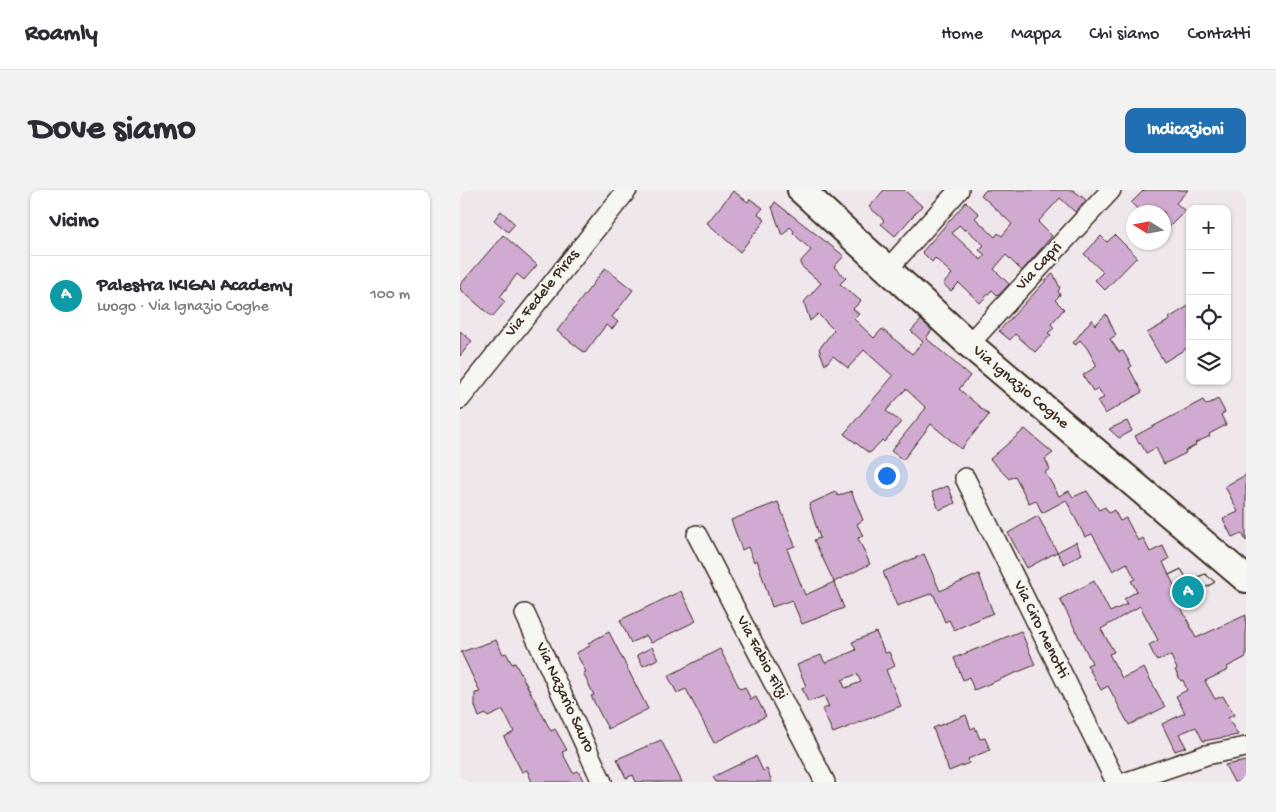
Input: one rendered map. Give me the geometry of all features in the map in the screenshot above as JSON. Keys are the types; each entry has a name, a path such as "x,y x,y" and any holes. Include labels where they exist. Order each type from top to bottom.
{"street":[{"name":"Via Fedele Piras","path":"460,399 626,190"},
{"name":"Via Ignazio Coghe","path":"801,190 969,344 1246,579"},
{"path":"887,270 959,190"},
{"name":"Via Capri","path":"969,344 1112,190"},
{"name":"Via Ciro Menotti","path":"965,478 1116,782"},
{"name":"Via Fabio Filzi","path":"697,535 825,782"},
{"name":"Via Nazario Sauro","path":"525,614 602,782"},
{"path":"1127,782 1206,754 1246,746"}],"building":[{"path":"884,190 904,190 922,206 895,236 881,224 884,220 869,207"},
{"path":"986,190 1073,190 1086,200 1075,212 1060,198 1038,222 1052,236 1022,271 1006,255 994,269 1009,284 998,296 992,290 980,303 959,283 951,291 943,284 952,274 935,258 932,262 922,252 966,202 979,214 975,218 995,237 998,233 1002,236 1012,224 981,195","holes":["959,225 965,231 966,229 984,245 979,250 985,255 981,260 952,233"]},
{"path":"1144,190 1188,190 1176,203 1185,211 1171,225 1171,205 1133,205 1131,203"},
{"path":"733,191 748,202 750,199 763,208 758,214 765,220 740,252 707,223"},
{"path":"775,202 844,256 834,267 846,278 840,284 861,301 853,309 859,314 854,319 874,338 882,329 912,354 923,342 911,331 921,320 932,330 926,338 970,376 959,389 989,415 961,449 931,424 903,460 891,451 926,408 906,389 886,411 901,422 884,442 882,440 871,452 869,453 844,434 893,376 864,350 848,368 833,356 825,365 819,349 834,330 818,314 810,321 804,302 821,283 801,266 801,261 811,250 793,233 794,231 790,227 782,236 772,207"},
{"path":"501,211 515,224 508,232 494,220"},
{"path":"503,235 537,265 524,280 517,274 500,297 505,302 492,317 460,289 460,285"},
{"path":"1115,235 1126,246 1126,250 1130,250 1137,257 1105,290 1095,280 1103,272 1084,254 1101,236 1107,242"},
{"path":"605,268 633,290 612,317 618,322 612,329 606,325 585,353 557,331"},
{"path":"1053,273 1060,288 1058,291 1060,295 1055,300 1064,309 1051,324 1054,328 1048,333 1051,335 1035,352 1015,334 1010,340 999,331"},
{"path":"1186,307 1186,349 1164,362 1147,333 1170,320 1169,318"},
{"path":"1106,314 1116,335 1110,339 1119,352 1123,351 1132,366 1129,368 1142,392 1105,414 1097,401 1104,398 1098,388 1093,391 1083,375 1097,366 1080,340 1076,345 1073,343 1092,319 1095,325"},
{"path":"460,331 472,341 460,356"},
{"path":"1218,399 1225,412 1221,415 1226,425 1195,443 1196,445 1185,451 1186,453 1164,464 1156,448 1146,453 1135,436 1203,400 1206,405"},
{"path":"1127,421 1132,431 1119,438 1109,429"},
{"path":"1025,429 1053,453 1045,459 1050,469 1045,472 1059,496 1069,491 1073,497 1087,491 1099,510 1105,507 1109,513 1114,510 1120,521 1126,518 1138,541 1143,538 1150,552 1163,546 1169,559 1163,562 1169,575 1181,569 1188,581 1205,574 1215,582 1179,603 1196,638 1246,615 1246,657 1227,667 1228,670 1205,681 1215,699 1223,696 1234,715 1228,718 1238,735 1203,741 1196,727 1179,734 1186,747 1175,751 1162,724 1185,713 1176,696 1187,690 1183,680 1181,681 1175,670 1177,669 1171,656 1156,660 1149,645 1158,640 1140,606 1101,629 1114,652 1109,654 1122,678 1144,668 1165,707 1129,725 1108,686 1101,690 1087,665 1092,663 1060,599 1094,581 1110,612 1127,604 1124,599 1137,591 1131,581 1135,579 1127,563 1113,571 1092,534 1085,537 1066,500 1042,513 1036,500 1029,503 1015,476 1009,479 990,459"},
{"path":"1246,475 1246,541 1242,533 1232,537 1223,519 1238,512 1225,486"},
{"path":"948,486 955,503 939,510 932,492"},
{"path":"851,491 863,520 857,524 863,536 858,538 870,564 834,582 814,540 820,538 809,504 836,492 838,496"},
{"path":"778,502 795,546 787,549 805,595 834,582 844,608 802,624 792,600 772,607 757,560 754,562 748,547 742,550 731,520"},
{"path":"1038,516 1057,552 1027,568 1008,533"},
{"path":"1076,542 1082,554 1064,564 1057,552"},
{"path":"924,554 940,591 979,574 993,613 954,630 949,620 945,622 933,593 897,606 883,572"},
{"path":"1181,569 1188,581 1205,574 1215,582 1182,601 1169,575"},
{"path":"681,591 696,621 651,643 646,635 631,643 620,620"},
{"path":"1021,631 1035,665 974,690 969,677 963,680 954,658"},
{"path":"609,632 648,709 608,729 591,696 594,695 583,673 586,672 576,653 590,646 588,643"},
{"path":"876,632 885,653 889,652 895,666 886,670 901,706 833,733 822,709 829,707 824,696 808,702 802,688 806,686 797,665 821,655 825,663 856,650 852,642","holes":["857,674 861,682 845,688 842,680"]},
{"path":"496,640 503,654 506,653 512,664 515,663 551,731 555,729 567,750 562,752 573,773 578,771 584,782 532,782 527,770 522,772 504,737 514,732 503,710 488,717 486,714 479,717 475,706 475,693 480,692 461,652"},
{"path":"652,647 658,659 643,666 637,655"},
{"path":"720,649 740,689 745,687 751,700 756,697 766,716 714,743 686,689 677,693 668,676"},
{"path":"966,715 971,729 975,727 980,739 985,738 990,750 968,759 969,763 949,771 933,728"},
{"path":"661,740 682,782 636,782 633,775 626,778 617,759"},
{"path":"756,756 763,771 767,769 772,782 716,782 713,777"},
{"path":"1246,761 1246,782 1234,782 1225,765"}],"place":[{"name":"Palestra IKIGAI Academy","path":"1188,592"}]}
